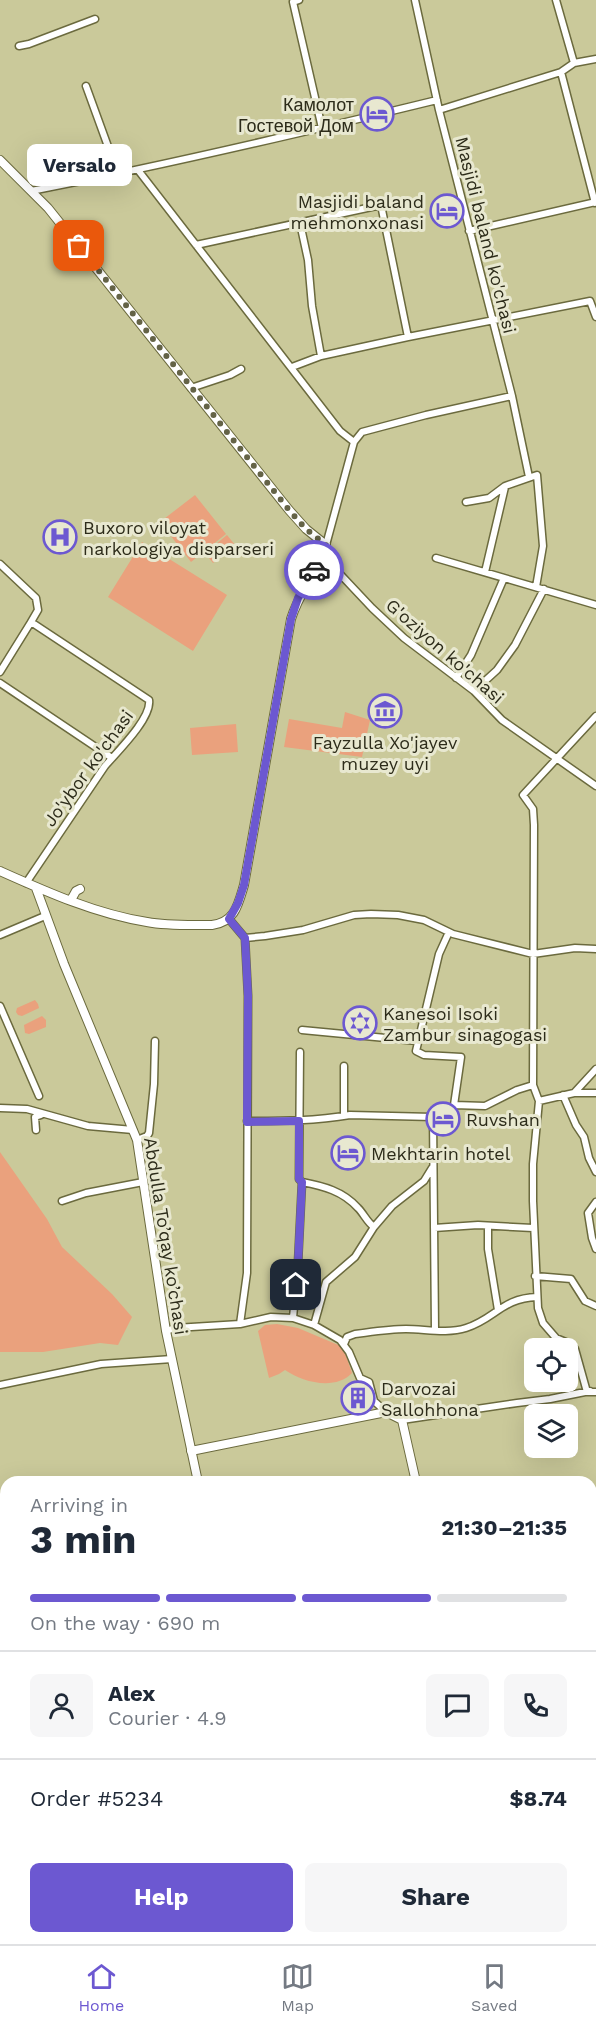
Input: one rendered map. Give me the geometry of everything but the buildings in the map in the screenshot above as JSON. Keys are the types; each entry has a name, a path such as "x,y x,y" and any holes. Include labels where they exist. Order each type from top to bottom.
{"street":[{"path":"299,0 293,2 322,128"},
{"name":"Masjidi baland ko'chasi","path":"415,0 439,110 512,396 529,477 537,475 543,546 540,588"},
{"path":"556,0 574,63"},
{"path":"19,46 95,19"},
{"path":"439,110 561,72 574,63 596,59"},
{"path":"469,231 595,203 561,72"},
{"path":"86,86 118,174"},
{"path":"31,191 138,170 437,100"},
{"path":"0,160 65,229 289,510 306,529 326,545"},
{"path":"138,170 340,431 354,442"},
{"path":"196,245 381,205 408,337"},
{"path":"300,223 308,260 312,306 321,356"},
{"path":"292,367 321,356 590,301 596,316"},
{"path":"191,388 241,369"},
{"path":"0,871 36,888 112,915 149,923 212,924 229,919 244,885 291,619 298,598 323,556 354,442 362,432 512,396"},
{"path":"466,502 489,498 505,486 529,477"},
{"path":"485,572 505,486"},
{"name":"G'oziyon ko'chasi","path":"323,556 404,638 474,691 502,720 596,786"},
{"path":"436,558 596,605"},
{"path":"0,564 36,598 38,610 0,672"},
{"path":"456,678 471,654 504,578"},
{"path":"474,691 497,670 515,645 540,588"},
{"name":"Jo'ybor ko'chasi","path":"26,883 112,758 149,709 149,700 31,622"},
{"path":"0,683 112,758"},
{"path":"587,1392 576,1349 556,1338 543,1323 538,1308 533,1228 533,1164 539,1101 534,1085 534,817 533,809 523,795 596,716"},
{"name":"Abdulla To’qay ko’chasi","path":"36,888 45,916 137,1140 166,1331 197,1476"},
{"path":"71,900 76,891 80,889"},
{"path":"245,938 294,931 354,915 371,914 398,915 424,920 448,932 533,954 575,948 596,949"},
{"path":"0,935 45,916"},
{"path":"229,919 245,938 248,996 247,1273 240,1324"},
{"path":"247,1122 299,1121 344,1116 433,1117 453,1112 461,1057 416,1051 439,954 448,932"},
{"path":"0,1006 39,1096"},
{"path":"302,1030 417,1041"},
{"path":"137,1140 147,1136 150,1131 155,1041"},
{"path":"293,1318 302,1182 299,1179 300,1052"},
{"path":"344,1066 344,1116"},
{"path":"574,1093 596,1069"},
{"path":"454,1105 485,1106 517,1090 534,1085"},
{"path":"539,1101 574,1093 596,1093"},
{"path":"563,1095 584,1137 589,1158 596,1172"},
{"path":"0,1108 27,1110 88,1126 133,1130"},
{"path":"36,1130 35,1117 42,1114"},
{"path":"433,1117 435,1329"},
{"path":"314,1325 326,1282 355,1257 374,1227 392,1206 424,1181 432,1168"},
{"path":"62,1201 86,1193 143,1182"},
{"path":"302,1182 324,1186 337,1192 353,1202 368,1223 374,1227"},
{"path":"596,1202 588,1213 596,1249"},
{"path":"434,1228 488,1226 533,1228"},
{"path":"488,1226 488,1249 498,1310"},
{"path":"535,1276 571,1279 585,1301 596,1306"},
{"path":"344,1344 347,1337 354,1334 403,1329 451,1331 466,1328 510,1302 524,1297 537,1297"},
{"path":"166,1331 175,1328 240,1324 271,1317 293,1318 314,1325 344,1344 360,1378 369,1382 375,1401 386,1412 402,1420 596,1391"},
{"path":"0,1385 101,1364 172,1359"},
{"path":"191,1451 386,1412"},
{"path":"402,1420 415,1476"}],"shaded area":[{"path":"195,495 226,534 191,562 160,522"},
{"path":"227,535 235,545 213,563 205,553"},
{"path":"142,542 227,595 193,651 108,597"},
{"path":"345,712 370,720 362,757 284,747 289,719 342,728"},
{"path":"236,724 238,752 192,755 190,728"},
{"path":"35,1000 39,1008 22,1016 18,1015 17,1008"},
{"path":"42,1016 46,1020 46,1027 29,1034 25,1033 24,1025"},
{"path":"0,1152 47,1219 62,1247 112,1294 132,1317 118,1345 100,1343 43,1352 0,1352"},
{"path":"277,1324 298,1328 343,1347 352,1373 345,1379 328,1383 309,1381 285,1370 269,1378 258,1331 265,1325"}],"way so far":[{"path":"79,246 289,510 306,529 326,545 323,556 314,570"}],"place":[{"name":"Камолот Гостевой Дом","path":"377,114"},
{"name":"Masjidi baland mehmonxonasi","path":"447,211"},
{"name":"Versalo","path":"79,246"},
{"name":"Buxoro viloyat narkologiya disparseri","path":"60,537"},
{"name":"Fayzulla Xo'jayev muzey uyi","path":"385,711"},
{"name":"Kanesoi Isoki Zambur sinagogasi","path":"360,1023"},
{"name":"Ruvshan","path":"443,1119"},
{"name":"Mekhtarin hotel","path":"348,1153"},
{"name":"Darvozai Sallohhona","path":"358,1398"}],"route":[{"path":"296,1285 302,1182 299,1179 299,1121 247,1122 248,996 245,938 229,919 244,885 291,619 298,598 314,570"}]}
